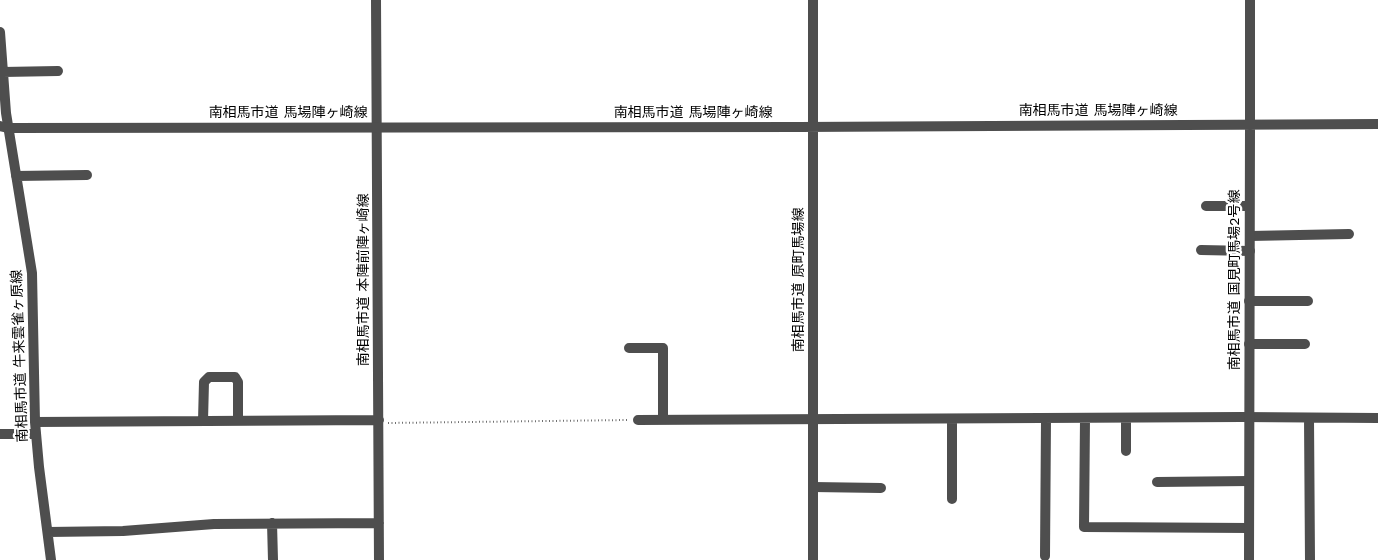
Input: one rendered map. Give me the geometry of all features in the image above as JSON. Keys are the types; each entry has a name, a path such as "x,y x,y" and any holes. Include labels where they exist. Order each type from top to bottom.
{"street":[{"name":"南相馬市道 本陣前陣ヶ崎線","path":"376,0 379,560"},
{"name":"南相馬市道 原町馬場線","path":"813,0 814,560"},
{"name":"南相馬市道 国見町馬場2号線","path":"1249,560 1250,0"},
{"name":"南相馬市道 牛来雲雀ヶ原線","path":"0,32 4,127 16,176 32,274 35,422 51,560"},
{"path":"3,72 58,71"},
{"name":"南相馬市道 馬場陣ヶ崎線","path":"4,127 1378,124"},
{"path":"16,176 87,175"},
{"path":"1206,206 1249,206"},
{"path":"1250,236 1349,234"},
{"path":"1200,250 1250,251"},
{"path":"1249,300 1308,301"},
{"path":"1249,344 1305,344"},
{"path":"629,348 663,348 663,420"},
{"path":"203,421 204,382 209,377 235,377 238,382 238,421"},
{"path":"1309,418 1310,560"},
{"path":"638,420 1378,418"},
{"path":"952,419 952,499"},
{"path":"1045,556 1046,419"},
{"path":"1085,419 1084,527 1249,528"},
{"path":"1126,419 1126,451"},
{"path":"35,422 379,420"},
{"path":"0,434 36,434"},
{"path":"1157,482 1249,481"},
{"path":"813,487 882,488"},
{"path":"48,532 123,531 214,524 379,522"},
{"path":"272,523 273,560"}],"path":[{"path":"379,420 385,423 638,420"}]}
